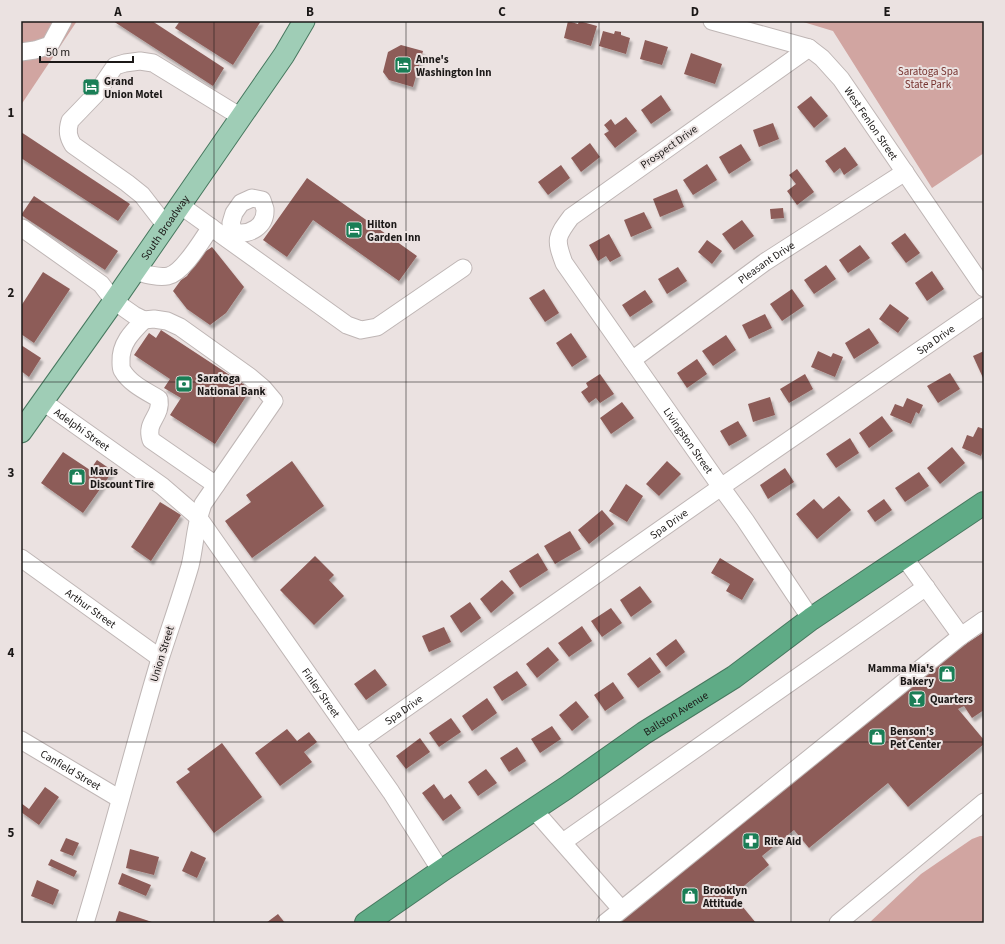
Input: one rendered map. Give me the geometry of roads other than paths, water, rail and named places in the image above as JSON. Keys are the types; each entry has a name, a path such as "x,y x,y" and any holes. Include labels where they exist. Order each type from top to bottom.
{"highway":[{"name":"Ballston Avenue","path":"366,923 441,871 534,810 644,733 734,677 811,619 984,502"}],"main road":[{"name":"South Broadway","path":"21,432 114,301 284,55 304,21"}],"street":[{"path":"21,52 36,50 50,45 62,21"},
{"name":"West Fenlon Street","path":"712,21 809,48 822,58 841,79 983,285"},
{"name":"Prospect Drive","path":"564,263 557,240 561,231 571,217 809,48"},
{"path":"166,226 142,195 73,145 68,136 70,121 96,94 115,66 125,63 140,62 152,63 241,117"},
{"name":"Pleasant Drive","path":"632,360 766,262 905,172"},
{"path":"180,205 211,227 231,236 347,325 361,330 377,327 463,268"},
{"path":"134,271 157,277 170,276 180,269 211,227"},
{"path":"22,228 101,284 114,301 144,320 132,331 123,345 121,369 136,385 159,399 160,405 150,426 149,433 152,440 216,485"},
{"name":"Livingston Street","path":"564,263 745,520 811,619"},
{"name":"Spa Drive","path":"356,743 721,487 984,306"},
{"name":"Union Street","path":"85,923 106,854 160,658 190,565 198,517 203,504 274,401 263,388 250,377 180,328 167,321 154,319 144,320"},
{"name":"Adelphi Street","path":"42,401 162,486 198,517"},
{"name":"Finley Street","path":"198,517 391,792 441,871"},
{"path":"904,557 961,636"},
{"name":"Arthur Street","path":"21,558 160,658"},
{"path":"563,842 926,587"},
{"path":"605,923 961,636 984,620"},
{"name":"Canfield Street","path":"22,742 120,799"},
{"path":"838,923 984,802"},
{"path":"534,810 621,909"}],"place":[{"name":"Anne's Washington Inn","path":"403,65"},
{"name":"Grand Union Motel","path":"91,87"},
{"name":"Hilton Garden Inn","path":"354,230"},
{"name":"Saratoga National Bank","path":"184,384"},
{"name":"Mavis Discount Tire","path":"77,477"},
{"name":"Mamma Mia's Bakery","path":"947,674"},
{"name":"Quarters","path":"917,699"},
{"name":"Benson's Pet Center","path":"877,737"},
{"name":"Rite Aid","path":"751,841"},
{"name":"Brooklyn Attitude","path":"690,896"}],"park label":[{"name":"Saratoga Spa State Park","path":"928,77"}]}
